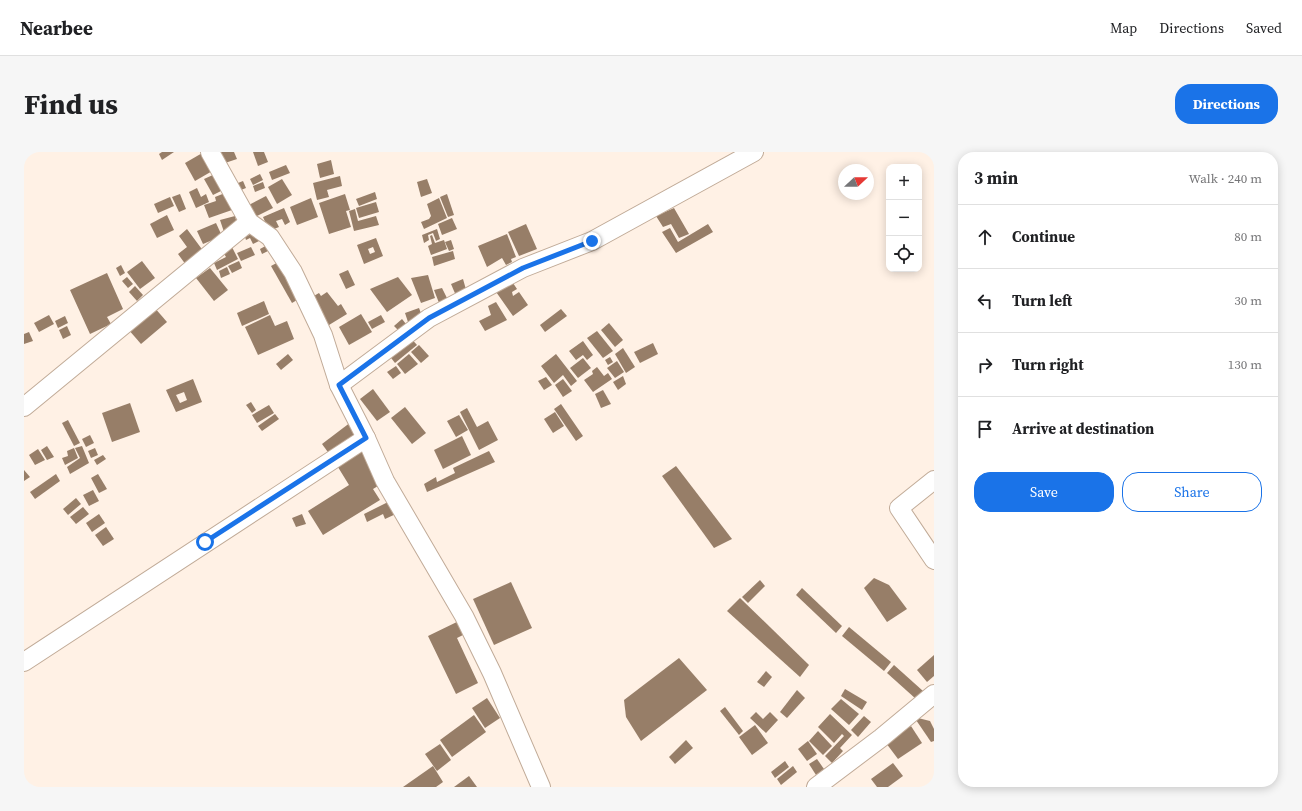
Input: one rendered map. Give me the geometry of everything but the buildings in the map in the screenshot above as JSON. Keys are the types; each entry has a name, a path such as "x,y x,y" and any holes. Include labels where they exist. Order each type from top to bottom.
{"street":[{"path":"210,152 249,222 270,237 293,272 322,335 339,385 366,438 384,481 464,616 492,673 541,787"},
{"path":"339,385 429,318 523,268 592,241 754,152"},
{"path":"24,407 249,222"},
{"path":"24,662 205,542 366,438"},
{"path":"934,480 899,508 934,560"},
{"path":"816,787 881,738 934,694"}],"route":[{"path":"205,542 366,438 339,385 429,318 523,268 592,241"}]}
